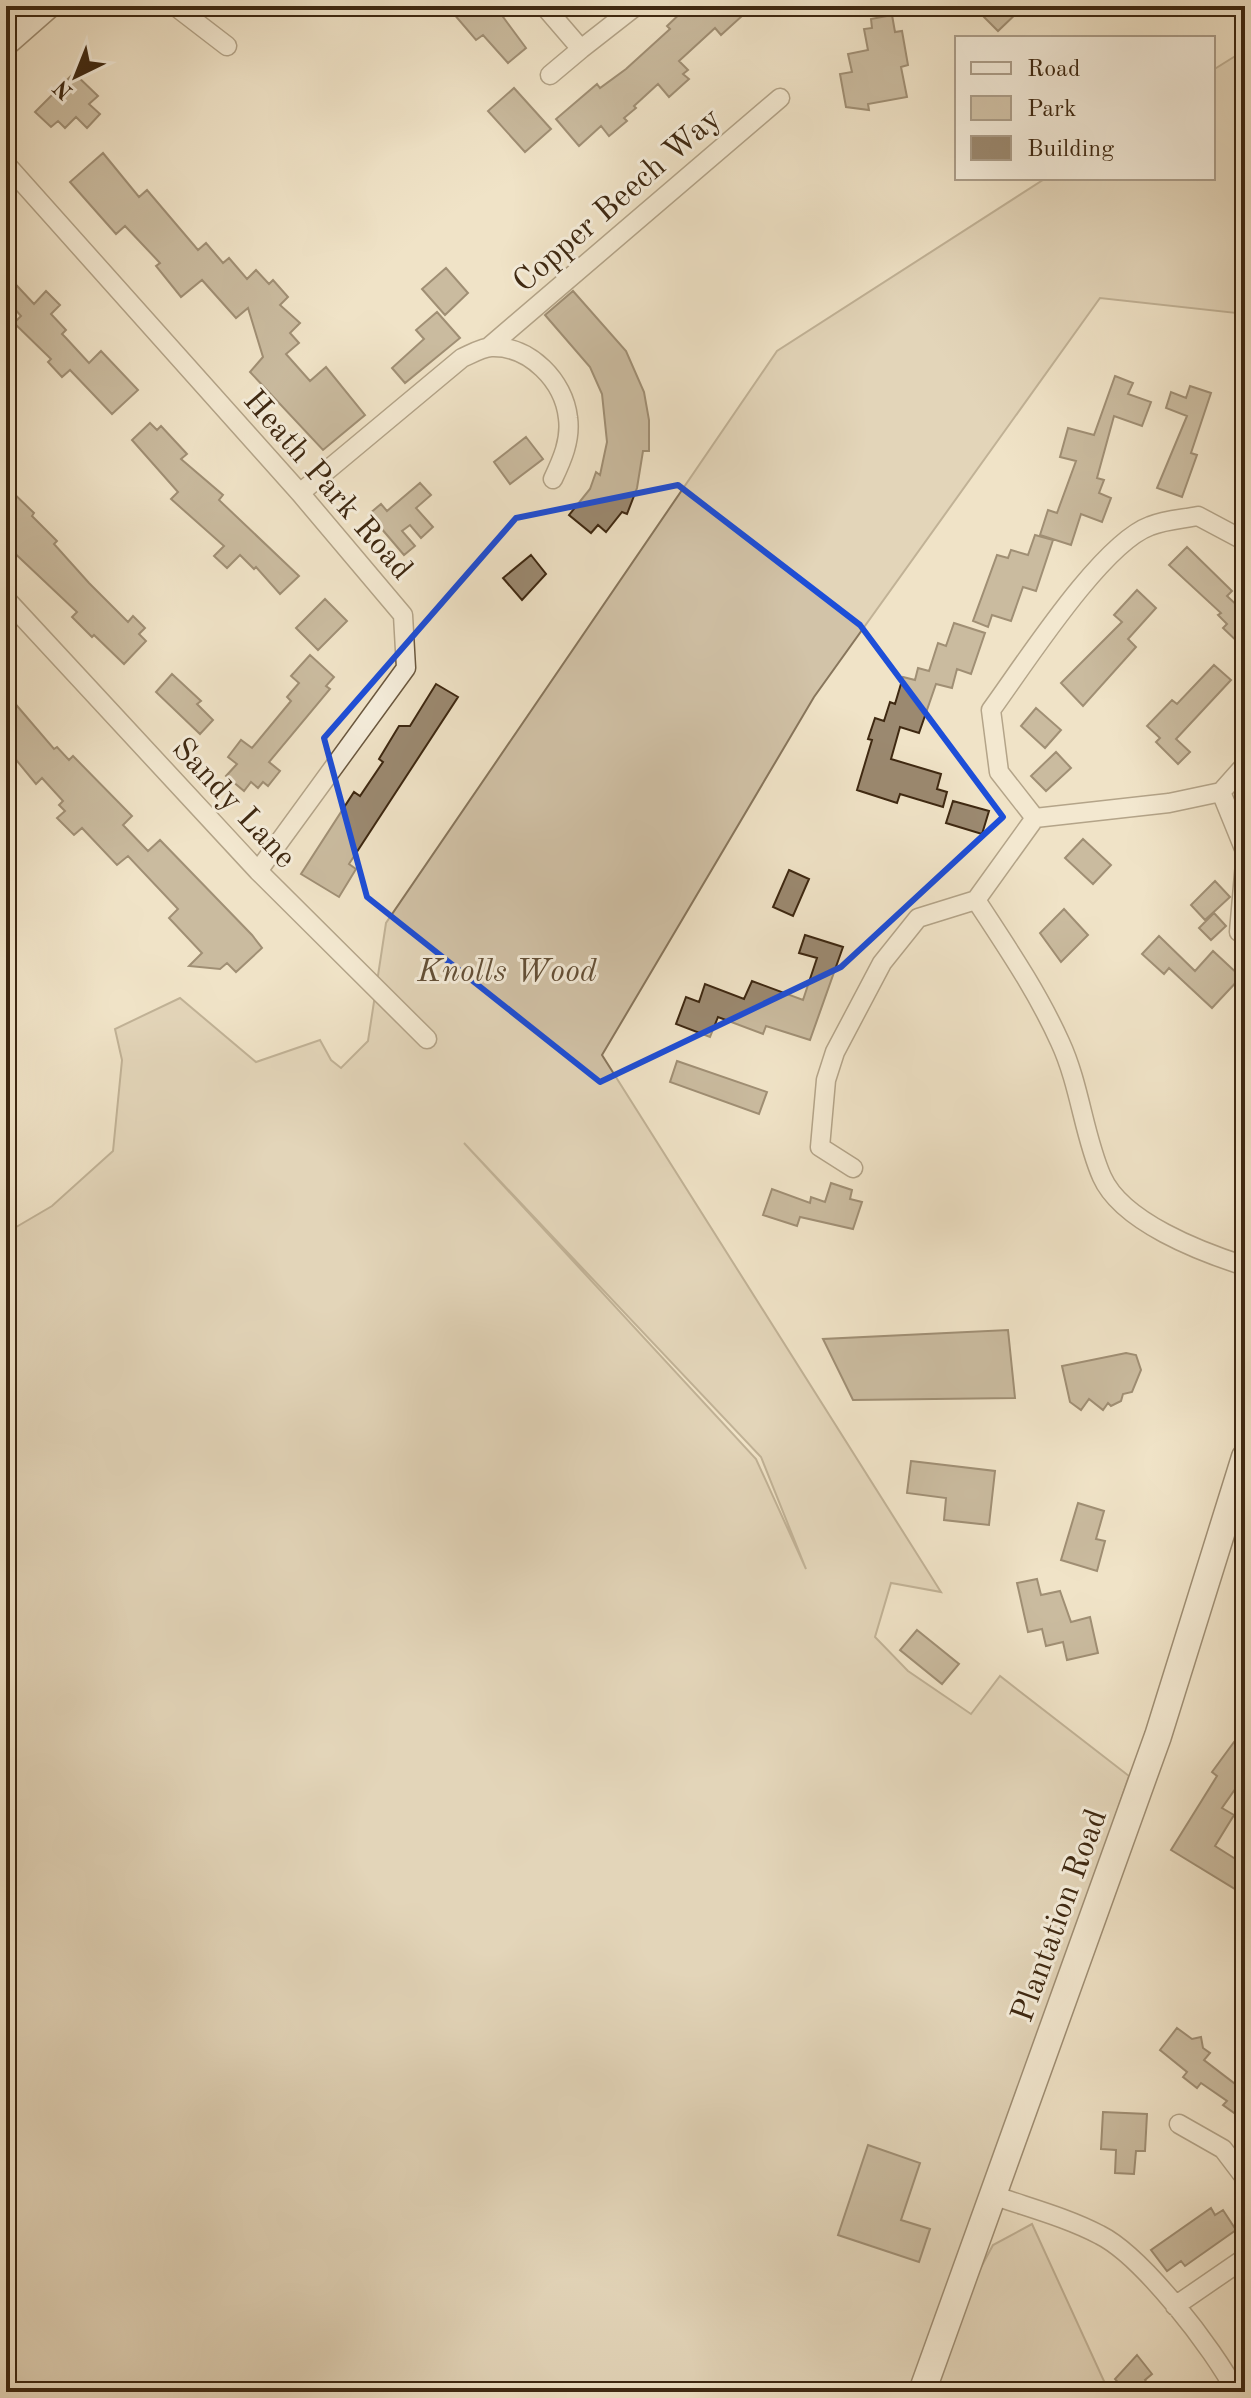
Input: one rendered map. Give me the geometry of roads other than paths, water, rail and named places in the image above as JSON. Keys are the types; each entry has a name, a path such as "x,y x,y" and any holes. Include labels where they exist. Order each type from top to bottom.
{"street":[{"path":"6,42 47,6"},
{"path":"175,6 227,46"},
{"path":"544,6 581,49"},
{"path":"550,75 636,6"},
{"name":"Copper Beech Way","path":"300,493 462,358 490,346 780,98"},
{"name":"Heath Park Road","path":"6,164 300,493 403,615 406,668 258,871"},
{"path":"490,346 528,355 556,383 569,417 566,450 553,479"},
{"path":"1035,818 999,772 991,710 1072,598 1116,550 1149,526 1198,516 1245,541"},
{"name":"Sandy Lane","path":"6,599 258,871 427,1039"},
{"path":"853,1168 820,1147 826,1080 835,1052 882,963 918,918 976,900 1035,818 1169,803 1221,792 1245,765"},
{"path":"1221,792 1245,851"},
{"path":"1239,932 1245,863"},
{"path":"976,900 1030,982 1061,1044 1103,1179 1142,1222 1213,1256 1245,1266"},
{"name":"Plantation Road","path":"922,2392 990,2194 1051,2036 1158,1736 1245,1457"},
{"path":"1179,2124 1223,2149 1245,2178"},
{"path":"990,2194 1100,2235 1124,2251 1175,2306 1236,2392"},
{"path":"1175,2306 1245,2258"}],"park label":[{"name":"Knolls Wood","path":"507,970"}]}
